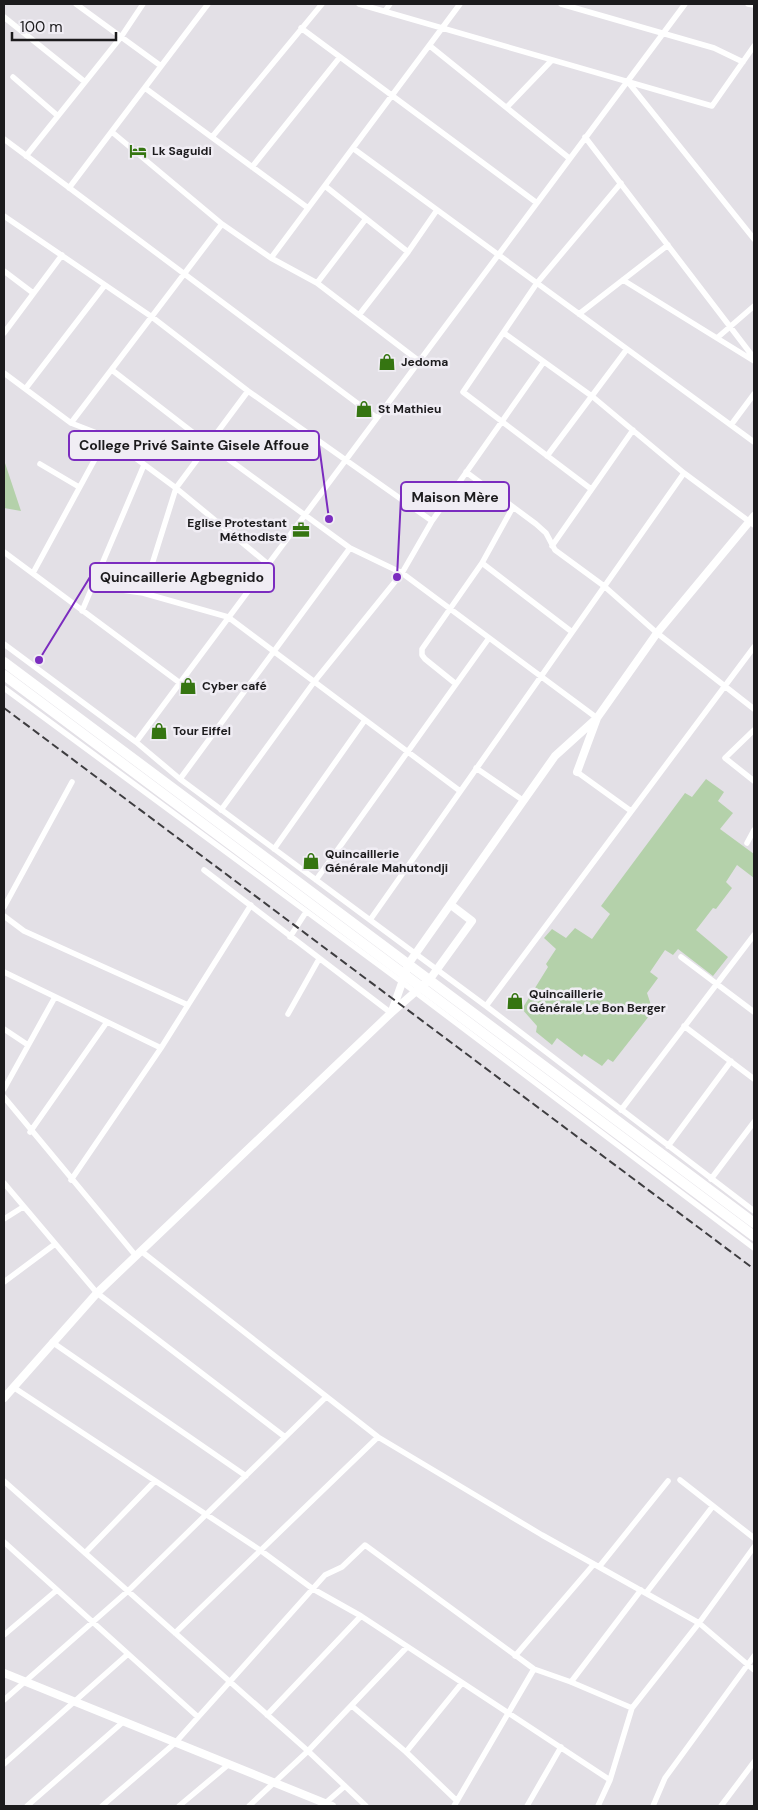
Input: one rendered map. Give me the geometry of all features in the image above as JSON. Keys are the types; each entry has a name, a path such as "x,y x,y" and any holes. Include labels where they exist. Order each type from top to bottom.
{"highway":[{"path":"4,662 409,963 422,986 754,1236"},
{"path":"4,675 404,978 422,986 754,1222"}],"street":[{"path":"26,156 121,37 143,4"},
{"path":"69,188 208,4"},
{"path":"212,138 322,4"},
{"path":"359,4 712,106 753,49"},
{"path":"385,11 390,4"},
{"path":"271,258 354,149 460,4"},
{"path":"561,4 714,48 743,62"},
{"path":"136,742 685,4"},
{"path":"748,4 754,6"},
{"path":"80,5 161,66"},
{"path":"4,17 86,82"},
{"path":"301,28 537,203"},
{"path":"430,46 507,106 569,158"},
{"path":"252,167 340,57"},
{"path":"507,106 552,60"},
{"path":"13,77 58,116"},
{"path":"628,82 754,239"},
{"path":"145,88 308,208"},
{"path":"112,132 222,224 271,258 317,283 419,361"},
{"path":"585,137 731,326 754,359"},
{"path":"4,139 377,418"},
{"path":"354,149 754,442"},
{"path":"591,489 464,392 538,284 620,183"},
{"path":"325,186 365,220 408,252"},
{"path":"359,315 408,252 437,210"},
{"path":"4,216 152,317 248,391 432,521"},
{"path":"317,283 365,220"},
{"path":"71,423 222,224"},
{"path":"579,314 668,245"},
{"path":"4,333 62,255"},
{"path":"4,271 33,293"},
{"path":"623,280 754,359"},
{"path":"26,388 105,286"},
{"path":"717,338 754,306"},
{"path":"391,1013 409,963 555,756 597,718 657,633 753,521 684,473 593,397 543,363 504,333"},
{"path":"547,456 628,349"},
{"path":"221,810 314,682 402,573 432,521 500,421 543,363"},
{"path":"112,370 209,445 350,548 402,573 597,718"},
{"path":"4,373 71,423 107,437 176,488 268,564"},
{"path":"143,593 176,488 248,391"},
{"path":"731,425 754,394"},
{"path":"552,546 633,430"},
{"path":"33,573 107,437"},
{"path":"40,464 79,487"},
{"path":"82,611 144,465"},
{"path":"466,472 546,533 552,546 604,586 657,633 754,709"},
{"path":"370,920 684,473"},
{"path":"456,684 422,655 427,641 482,563 513,507"},
{"path":"180,779 350,548"},
{"path":"4,552 180,683"},
{"path":"482,563 572,632"},
{"path":"93,586 143,593 228,617 460,791"},
{"path":"316,880 489,638"},
{"path":"4,644 136,742 221,810 486,1006 753,1209"},
{"path":"486,1006 754,647"},
{"path":"4,688 306,912 404,978"},
{"path":"597,718 577,772 631,812"},
{"path":"274,849 365,720"},
{"path":"754,730 725,758 754,781"},
{"path":"476,768 524,801"},
{"path":"4,907 72,782"},
{"path":"747,843 754,830"},
{"path":"204,870 391,1013"},
{"path":"72,1180 161,1048 251,905"},
{"path":"451,905 472,921 437,970 97,1292 7,1391 155,1481 260,1550 313,1589 361,1616 610,1780"},
{"path":"290,937 306,912"},
{"path":"4,916 24,931 188,1005"},
{"path":"621,1110 753,939"},
{"path":"681,957 754,1012"},
{"path":"288,1014 319,959"},
{"path":"4,972 161,1048"},
{"path":"422,986 754,1248"},
{"path":"4,1089 55,997"},
{"path":"30,1132 107,1022"},
{"path":"684,1026 754,1079"},
{"path":"4,1029 28,1045"},
{"path":"668,1146 731,1061"},
{"path":"4,1097 30,1132 138,1254 378,1437 699,1624 754,1670"},
{"path":"711,1178 754,1122"},
{"path":"4,1184 97,1292 285,1437"},
{"path":"4,1219 23,1207"},
{"path":"4,1282 55,1244"},
{"path":"52,1342 246,1476"},
{"path":"4,1700 128,1591 326,1397"},
{"path":"176,1633 378,1437"},
{"path":"680,1480 754,1538"},
{"path":"4,1481 308,1751 366,1806"},
{"path":"85,1553 155,1481"},
{"path":"515,1656 597,1565 668,1481"},
{"path":"571,1682 713,1506"},
{"path":"4,1542 198,1717"},
{"path":"102,1806 175,1743 325,1575 342,1567 365,1545 534,1669 571,1682 632,1708"},
{"path":"598,1806 610,1780 632,1708 699,1624 754,1547"},
{"path":"5,1632 58,1590"},
{"path":"267,1715 361,1616"},
{"path":"249,1806 275,1784 308,1751 407,1647"},
{"path":"4,1764 128,1654"},
{"path":"653,1806 665,1778 754,1656"},
{"path":"352,1706 406,1752 455,1804 534,1669"},
{"path":"4,1674 326,1805 345,1786"},
{"path":"406,1752 462,1683"},
{"path":"27,1806 123,1722"},
{"path":"527,1806 561,1748"},
{"path":"721,1806 754,1762"},
{"path":"179,1806 228,1765"}],"green space":[{"path":"4,460 21,511 4,508"},
{"path":"706,779 724,792 718,801 733,813 720,829 754,854 754,878 737,865 726,882 732,888 716,909 713,908 696,930 728,957 713,976 678,949 673,955 665,950 650,972 658,978 647,993 653,1011 613,1062 608,1059 602,1066 584,1054 582,1057 557,1038 552,1045 536,1032 537,1026 522,1009 548,967 546,964 556,949 544,938 552,929 566,938 575,928 592,939 610,914 601,906 685,793 692,797"}],"railway":[{"path":"4,708 754,1269"}],"place":[{"name":"Lk Saguidi","path":"138,151"},
{"name":"Jedoma","path":"387,362"},
{"name":"St Mathieu","path":"364,409"},
{"name":"College Privé Sainte Gisele Affoue","path":"329,519"},
{"name":"Eglise Protestant Méthodiste","path":"301,530"},
{"name":"Maison Mère","path":"397,577"},
{"name":"Quincaillerie Agbegnido","path":"39,660"},
{"name":"Cyber café","path":"188,686"},
{"name":"Tour Eiffel","path":"159,731"},
{"name":"Quincaillerie Générale Mahutondji","path":"311,861"},
{"name":"Quincaillerie Générale Le Bon Berger","path":"515,1001"}]}
